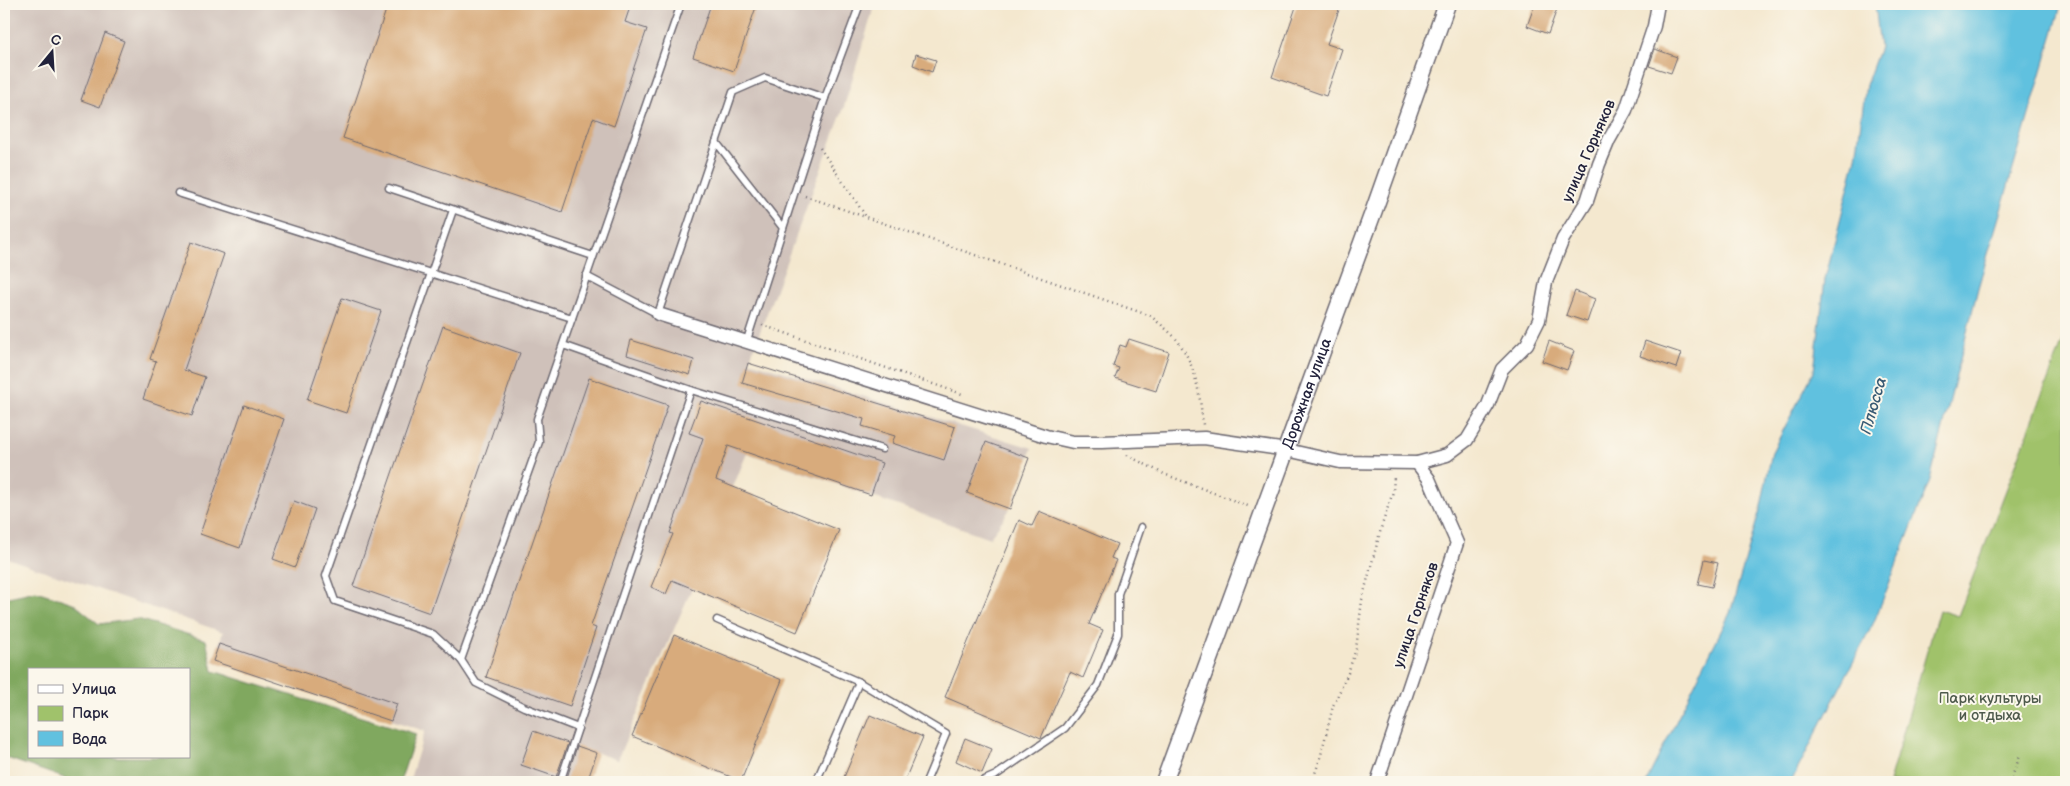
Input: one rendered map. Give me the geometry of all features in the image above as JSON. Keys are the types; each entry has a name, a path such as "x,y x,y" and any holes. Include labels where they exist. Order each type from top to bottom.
{"street":[{"name":"Дорожная улица","path":"1164,782 1448,4"},
{"name":"улица Горняков","path":"658,314 1046,436 1073,442 1204,438 1286,450 1340,462 1417,462 1447,455 1467,440 1488,405 1502,368 1527,344 1539,320 1546,282 1563,239 1587,201 1609,140 1626,110 1654,26 1658,4"},
{"name":"улица Горняков","path":"1377,782 1458,543 1429,479 1417,462"}],"lane":[{"path":"461,660 539,442 537,419 681,4"},
{"path":"746,343 812,136 860,4"},
{"path":"586,276 658,314 733,92 765,78 825,98"},
{"path":"716,142 783,228"},
{"path":"389,188 593,256"},
{"path":"178,193 572,318"},
{"path":"454,210 326,576 335,601 433,634 461,660 476,683 524,706 578,728"},
{"path":"562,345 691,390 882,449"},
{"path":"560,782 691,390"},
{"path":"980,782 996,775 1065,728 1098,685 1118,634 1118,594 1141,528"},
{"path":"717,620 859,682 946,734 926,782"},
{"path":"816,782 859,682"}],"path":[{"path":"812,136 867,218"},
{"path":"794,192 1151,316 1176,340 1193,370 1200,393 1204,438"},
{"path":"1312,782 1333,706 1348,673 1356,649 1362,600 1382,525 1394,492 1395,462"},
{"path":"2010,782 2020,756"}],"shaded area":[{"path":"4,4 875,4 843,110 749,361 1032,448 1010,509 990,538 747,453 692,588 617,760 597,753 587,782 409,782 425,731 213,661 223,632 4,557"}],"green space":[{"name":"Парк культуры и отдыха","path":"2066,333 2066,782 1889,782 1939,610 1958,616"},
{"path":"36,591 73,603 99,624 138,619 206,640 213,671 416,734 400,782 66,782 64,778 4,757 4,598"}],"water":[{"name":"Плюсса","path":"1875,4 2060,4 2059,13 1978,288 1930,480 1874,622 1791,782 1646,782 1730,613 1761,506 1772,452 1814,371 1825,279 1856,158 1866,85 1880,47"}],"building":[{"path":"388,4 631,4 625,22 647,29 614,126 593,118 562,212 343,138"},
{"path":"711,4 757,4 734,71 693,57"},
{"path":"1297,4 1341,4 1327,44 1342,49 1326,96 1272,77"},
{"path":"1535,4 1558,6 1548,34 1527,26"},
{"path":"105,33 124,41 100,107 81,100"},
{"path":"1655,49 1677,57 1671,73 1649,66"},
{"path":"916,54 936,60 932,72 913,65"},
{"path":"191,242 224,254 184,370 205,377 192,416 143,399 156,361 150,359"},
{"path":"1575,291 1595,299 1587,322 1566,315"},
{"path":"342,298 381,311 346,413 307,400"},
{"path":"443,326 520,353 430,613 353,586"},
{"path":"1129,339 1169,352 1156,391 1115,378 1119,368 1113,366 1120,345 1126,347"},
{"path":"631,340 694,360 690,375 627,355"},
{"path":"1549,341 1574,351 1567,370 1542,361"},
{"path":"1645,341 1681,353 1676,368 1640,356"},
{"path":"748,363 955,427 944,460 892,443 895,436 862,426 864,419 742,383"},
{"path":"589,378 668,405 591,626 596,628 570,706 486,677"},
{"path":"701,401 882,463 871,495 728,446 716,480 839,530 797,632 672,580 666,594 651,587 673,534 670,533 703,438 689,433"},
{"path":"244,405 284,419 240,548 200,534"},
{"path":"986,442 1029,458 1010,509 967,493"},
{"path":"294,501 315,509 295,567 273,559"},
{"path":"1039,511 1117,544 1111,558 1116,560 1089,624 1103,630 1083,678 1070,672 1041,738 945,697 1019,520 1032,526"},
{"path":"1704,560 1718,563 1712,587 1698,584"},
{"path":"674,635 782,680 741,781 632,736"},
{"path":"219,644 397,704 391,721 213,661"},
{"path":"870,715 923,737 904,782 842,782"},
{"path":"533,731 568,743 556,777 521,765"},
{"path":"965,738 992,749 982,773 956,761"},
{"path":"577,746 597,753 587,782 566,781"}]}
